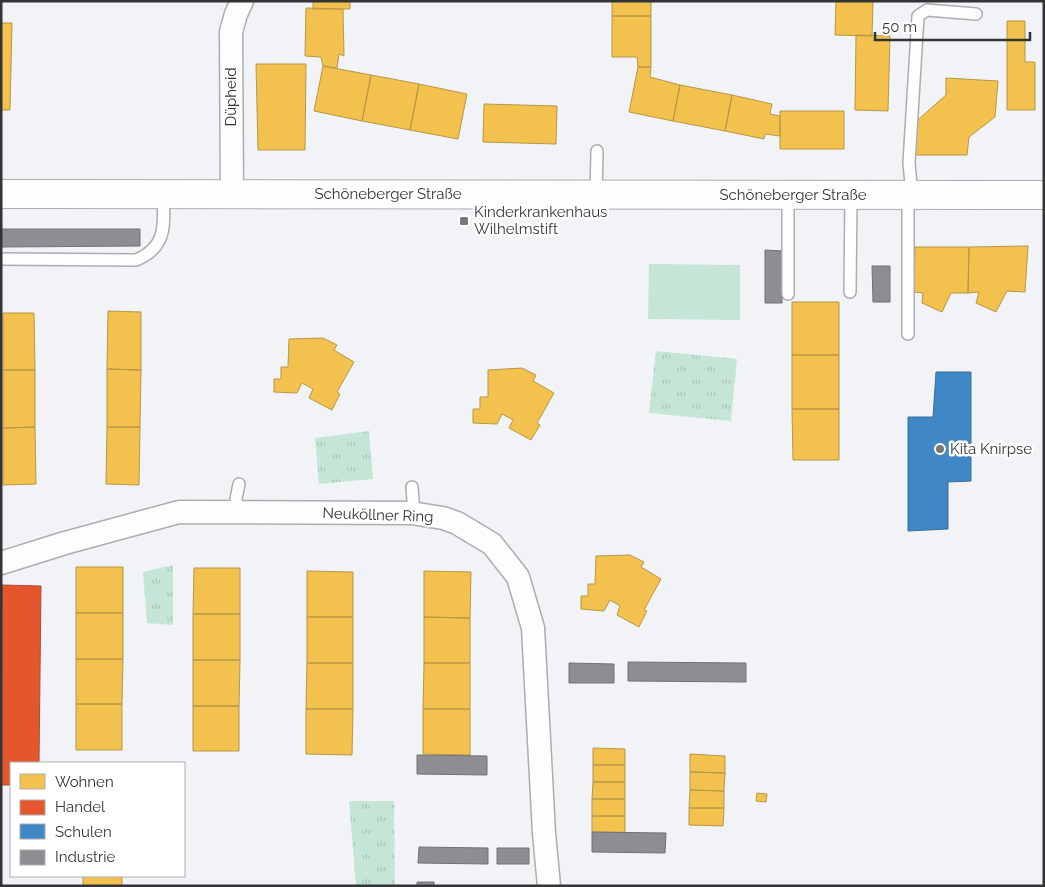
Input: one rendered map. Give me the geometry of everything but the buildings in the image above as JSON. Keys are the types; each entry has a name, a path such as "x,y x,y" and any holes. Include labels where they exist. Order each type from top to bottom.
{"street":[{"name":"Düpheid","path":"232,194 231,32 242,1"},
{"name":"Schöneberger Straße","path":"1,194 1044,195"},
{"name":"Neuköllner Ring","path":"1,563 65,543 179,512 414,514 443,518 457,523 492,544 518,577 533,628 544,833 549,886"}],"lane":[{"path":"908,334 910,195 908,164 918,16 927,10 976,14"},
{"path":"596,195 597,151"},
{"path":"1,259 136,260 152,251 160,240 164,228 163,194"},
{"path":"788,195 788,294"},
{"path":"850,292 851,195"},
{"path":"237,512 236,500 239,484"},
{"path":"412,487 414,514"}],"green space":[{"path":"649,264 740,265 740,320 648,319"},
{"path":"656,351 737,359 731,421 649,413"},
{"path":"369,431 373,479 319,484 315,438"},
{"path":"173,565 173,625 147,623 143,572"},
{"path":"349,801 394,801 395,886 356,885"}],"place":[{"name":"Kinderkrankenhaus Wilhelmstift","path":"464,221"},
{"name":"Kita Knirpse","path":"940,449"}]}
